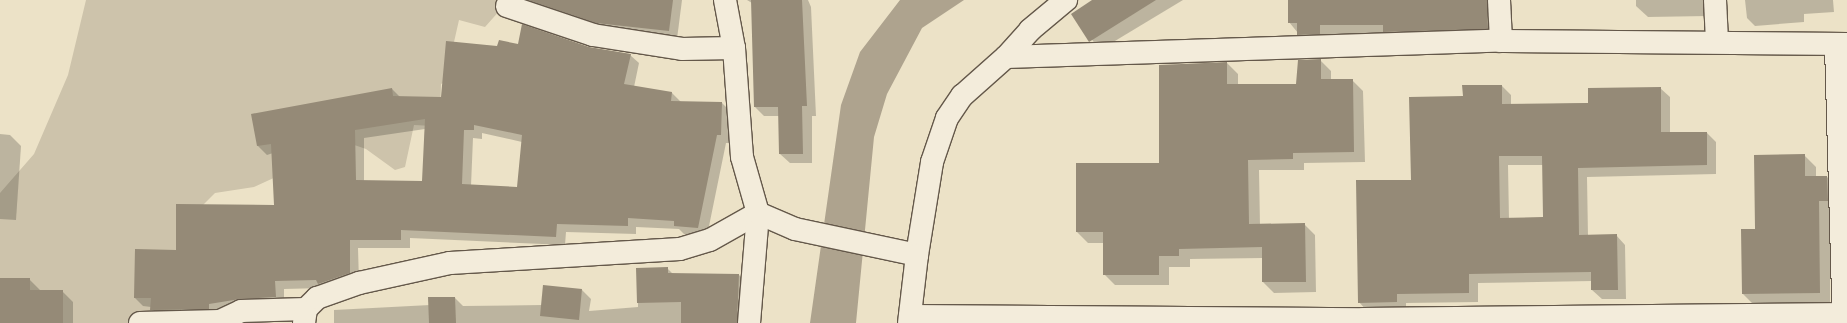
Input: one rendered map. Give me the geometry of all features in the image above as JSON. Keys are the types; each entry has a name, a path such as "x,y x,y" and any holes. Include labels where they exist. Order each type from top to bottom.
{"street":[{"path":"725,0 734,48 742,157 758,213 749,323"},
{"path":"1006,57 1501,41 1717,41 1842,44 1845,317 1364,320 909,319 917,255 932,162 947,118 962,96 1006,57 1030,30 1066,0"},
{"path":"1500,0 1501,41"},
{"path":"1715,0 1717,41"},
{"path":"507,6 593,35 682,49 734,48"},
{"path":"758,213 795,229 917,255"},
{"path":"140,323 220,321 241,311 305,316 317,298 359,283 450,263 680,249 710,240 758,213"}],"shaded area":[{"path":"86,0 509,0 485,27 459,20 454,42 461,73 441,84 440,118 433,126 414,125 405,167 395,170 366,149 334,138 278,176 254,187 215,193 192,216 193,297 168,323 0,323 0,193 34,154 68,75"},
{"path":"900,0 964,0 922,28 887,94 874,137 856,323 810,323 841,105 860,52"}],"building":[{"path":"528,0 673,0 669,31 596,23"},
{"path":"751,0 802,0 807,106 802,106 803,154 779,154 778,107 754,107"},
{"path":"1092,0 1156,0 1089,42 1071,14"},
{"path":"1288,0 1487,0 1488,29 1383,32 1383,25 1320,25 1320,34 1297,35 1297,23 1288,23"},
{"path":"522,24 589,47 631,54 624,84 672,92 671,101 722,102 721,135 717,135 698,228 674,226 674,221 628,218 628,226 557,224 556,237 401,230 401,240 350,240 350,273 318,284 316,280 275,281 276,297 240,299 209,304 209,309 150,310 151,298 134,298 135,249 176,250 176,204 274,205 271,144 257,146 251,114 392,88 393,96 441,97 446,41 497,46 499,40 518,44","holes":["425,119 422,181 356,180 355,130","474,125 522,135 517,187 462,184 464,130 474,130"]},
{"path":"1321,59 1321,79 1353,79 1354,152 1293,153 1293,159 1248,160 1249,224 1305,223 1306,282 1262,282 1262,247 1179,249 1179,256 1159,256 1159,275 1103,275 1103,232 1076,232 1076,163 1159,163 1159,65 1227,62 1227,84 1296,84 1298,60"},
{"path":"1462,85 1502,85 1502,104 1588,103 1588,88 1661,87 1661,132 1707,132 1707,165 1578,168 1579,235 1617,234 1618,290 1591,290 1591,272 1469,274 1469,293 1397,294 1397,302 1358,303 1356,180 1411,180 1409,97 1463,96","holes":["1499,156 1542,156 1543,217 1500,218"]},
{"path":"1805,154 1805,176 1827,176 1828,201 1819,201 1820,293 1742,294 1741,229 1755,229 1754,155"},
{"path":"668,267 668,273 739,274 737,323 681,323 681,302 637,303 636,268"},
{"path":"0,278 30,278 30,290 63,290 63,323 0,323"},
{"path":"543,285 582,289 579,320 540,316"},
{"path":"428,297 455,297 456,323 429,323"}]}
